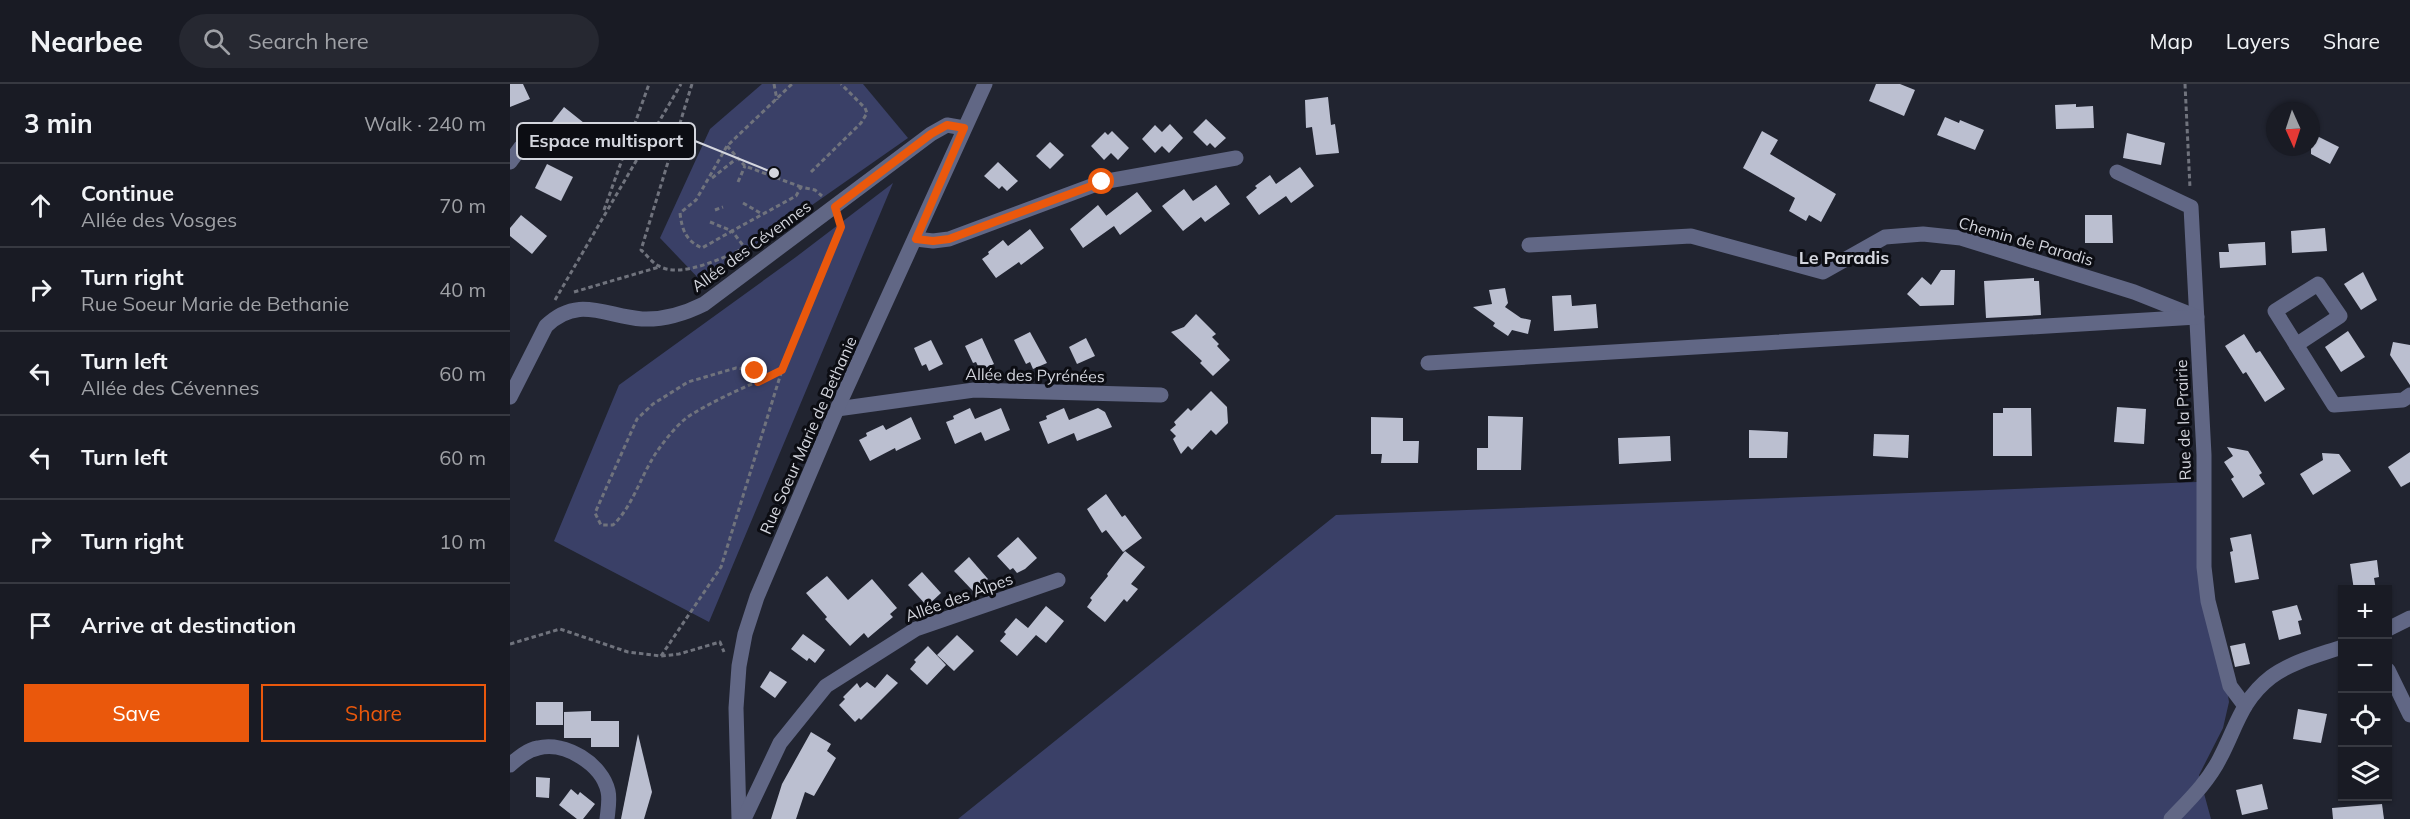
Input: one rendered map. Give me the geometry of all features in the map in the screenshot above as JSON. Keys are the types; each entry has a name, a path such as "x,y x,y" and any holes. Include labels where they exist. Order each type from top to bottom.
{"street":[{"name":"Rue Soeur Marie de Bethanie","path":"739,819 736,708 739,666 745,634 757,597 837,409 985,84"},
{"name":"Allée des Cévennes","path":"546,326 554,318 577,309 594,308 641,319 674,317 689,312 704,304 931,134 947,125 964,128"},
{"path":"510,162 521,147"},
{"path":"916,239 933,241 949,239 1102,182 1236,159"},
{"path":"2116,172 2191,207"},
{"name":"Rue de la Prairie","path":"2191,207 2204,455 2204,567 2208,601 2230,686 2245,706"},
{"name":"Chemin de Paradis","path":"1529,245 1691,236 1823,272 1886,237 1923,234 1952,237 2134,292 2197,317"},
{"path":"1428,363 2197,317"},
{"path":"510,397 546,326"},
{"path":"2296,345 2334,405 2403,400 2410,395"},
{"name":"Allée des Pyrénées","path":"837,409 974,390 1161,395"},
{"name":"Allée des Alpes","path":"744,819 780,742 826,686 916,629 1058,580"},
{"path":"2392,627 2410,618"},
{"path":"2171,819 2207,780 2220,759 2238,714 2253,694 2271,677 2294,664 2338,649"},
{"path":"2392,678 2410,715"},
{"path":"510,765 524,754 539,748 556,747 583,758 603,778 609,792 607,819"}],"path":[{"path":"602,217 649,84"},
{"path":"546,326 555,298 681,84"},
{"path":"659,267 641,250 692,84"},
{"path":"774,84 777,100"},
{"path":"792,84 727,146 696,200 680,213 682,230 692,243 702,248 796,196 801,187"},
{"path":"811,172 861,123 867,113 865,108 841,84"},
{"path":"2185,84 2191,207"},
{"path":"661,656 721,567 782,370 841,227 835,207 815,190 745,166 736,159 727,146"},
{"path":"709,180 736,159"},
{"path":"738,182 745,166"},
{"path":"743,203 762,214"},
{"path":"715,210 723,207"},
{"path":"555,298 659,267 681,270 714,261 745,248 732,231 710,222"},
{"path":"758,382 755,371 736,368 688,382 653,404 637,419 594,513 601,525 613,525 622,515 642,475 661,445 692,414 758,382 782,370"},
{"path":"510,644 560,629 628,652 661,656 679,654 720,642"}],"shaded area":[{"path":"762,84 863,84 908,138 702,282 660,238 710,129"},
{"path":"893,183 709,622 554,541 619,385 796,257"},
{"path":"2197,482 2229,702 2223,728 2199,775 2211,819 958,819 1336,515"}],"building":[{"path":"510,84 523,84 530,99 510,107"},
{"path":"1876,84 1900,84 1915,90 1904,116 1869,101"},
{"path":"1328,97 1331,125 1335,124 1339,153 1316,155 1312,127 1306,128 1305,100"},
{"path":"2076,104 2076,107 2093,106 2094,128 2056,129 2055,105"},
{"path":"564,107 589,127 574,146 549,126"},
{"path":"1945,117 1959,123 1960,120 1984,130 1975,150 1937,135"},
{"path":"1206,119 1226,138 1215,148 1210,143 1207,146 1193,132"},
{"path":"1170,124 1183,138 1169,153 1162,146 1155,153 1142,139 1155,125 1162,132"},
{"path":"1112,131 1129,148 1118,160 1111,153 1104,160 1091,146 1105,132 1108,135"},
{"path":"1762,131 1778,140 1770,154 1836,194 1821,222 1809,215 1806,221 1789,211 1795,198 1743,168"},
{"path":"2127,133 2165,143 2161,165 2123,158"},
{"path":"2320,138 2339,147 2330,164 2315,156 2320,156"},
{"path":"1050,142 1064,155 1050,169 1036,156"},
{"path":"998,162 1018,181 1007,191 1002,186 999,189 984,176"},
{"path":"547,164 573,177 561,201 535,188"},
{"path":"1300,167 1314,186 1291,203 1286,196 1259,215 1246,197 1257,188 1255,186 1270,175 1276,184"},
{"path":"1216,185 1230,204 1205,222 1201,217 1183,231 1162,206 1184,189 1193,201"},
{"path":"1137,192 1152,211 1120,235 1114,226 1083,248 1070,229 1098,205 1106,216"},
{"path":"521,215 547,236 532,254 510,236 510,228"},
{"path":"2085,215 2112,215 2113,243 2085,243"},
{"path":"2325,228 2327,251 2292,253 2291,231"},
{"path":"1030,229 1044,248 1021,265 1019,262 996,278 982,259 1003,240 1008,246"},
{"path":"2265,242 2266,265 2220,268 2219,252 2229,252 2228,244"},
{"path":"1941,270 1955,270 1954,305 1920,306 1907,294 1922,277 1931,285"},
{"path":"2363,272 2377,300 2361,310 2344,284"},
{"path":"2034,278 2034,281 2039,281 2041,315 1986,318 1984,281"},
{"path":"1505,288 1508,303 1505,307 1521,318 1531,320 1528,334 1512,330 1508,336 1493,326 1495,323 1473,307 1492,304 1489,290"},
{"path":"1571,295 1572,306 1596,304 1598,328 1554,331 1552,296"},
{"path":"1196,314 1216,334 1212,337 1230,360 1213,376 1200,363 1202,361 1171,332 1184,327"},
{"path":"2348,331 2365,357 2341,372 2325,347"},
{"path":"1030,332 1047,363 1033,369 1030,362 1026,364 1014,340"},
{"path":"2244,334 2256,353 2260,351 2285,389 2265,402 2246,372 2243,374 2225,346"},
{"path":"982,338 994,364 979,368 976,362 973,363 965,346"},
{"path":"1086,338 1095,356 1077,364 1069,347"},
{"path":"931,340 943,364 929,371 926,364 922,366 914,348"},
{"path":"2393,342 2410,345 2410,385 2390,355"},
{"path":"1211,391 1227,407 1228,423 1216,435 1211,430 1192,450 1188,446 1181,454 1173,439 1176,436 1170,430 1176,425 1174,422 1188,408 1191,411"},
{"path":"2117,407 2146,409 2144,444 2114,442"},
{"path":"970,408 975,419 1001,408 1010,430 985,441 981,432 955,444 946,422"},
{"path":"1064,408 1069,420 1098,408 1105,412 1112,427 1077,441 1074,433 1048,444 1039,422 1047,419 1046,416"},
{"path":"2003,408 2031,408 2032,456 1993,456 1993,413 2003,413"},
{"path":"1488,416 1523,417 1521,470 1477,470 1477,448 1488,448"},
{"path":"911,417 921,439 896,451 895,448 870,461 859,440 867,436 866,433 883,425 886,430"},
{"path":"1371,417 1403,418 1403,441 1419,441 1418,463 1381,463 1382,454 1371,454"},
{"path":"1749,430 1788,432 1787,458 1749,458"},
{"path":"1874,434 1909,435 1908,458 1873,456"},
{"path":"1670,436 1671,461 1619,464 1618,438"},
{"path":"2227,447 2248,451 2262,473 2259,475 2265,484 2243,498 2231,479 2234,477 2224,462 2233,456"},
{"path":"2410,452 2410,482 2401,487 2388,467"},
{"path":"2322,453 2339,454 2351,471 2313,495 2300,474 2323,460"},
{"path":"1106,494 1122,517 1125,515 1142,538 1123,552 1106,530 1102,533 1087,509"},
{"path":"2251,534 2259,579 2235,583 2230,538"},
{"path":"1018,537 1037,558 1017,573 1013,568 1010,570 997,556"},
{"path":"1125,551 1145,567 1131,584 1138,589 1127,602 1124,599 1105,622 1087,607 1092,600 1090,598"},
{"path":"969,557 988,579 973,591 954,571"},
{"path":"2377,560 2379,577 2374,578 2375,585 2353,585 2350,564"},
{"path":"922,572 941,593 927,606 908,585"},
{"path":"827,576 848,600 872,579 897,608 890,614 893,617 868,638 864,633 850,646 825,619 827,617 806,593"},
{"path":"2297,605 2302,620 2298,621 2301,634 2279,640 2272,611"},
{"path":"1046,606 1064,621 1046,643 1036,635 1017,656 1000,641 1006,634 1004,632 1016,618 1028,628"},
{"path":"803,634 825,650 815,663 809,658 807,661 791,649"},
{"path":"957,635 974,651 954,671 937,655"},
{"path":"2245,643 2250,664 2235,667 2230,646"},
{"path":"928,646 946,665 927,685 910,669 916,662 914,660"},
{"path":"770,671 787,682 775,698 760,687"},
{"path":"887,674 898,683 861,720 859,718 855,722 839,705 845,699 843,697 857,683 860,688 867,682 875,688"},
{"path":"536,702 563,702 563,725 536,725"},
{"path":"2298,709 2327,714 2321,743 2293,739"},
{"path":"591,711 591,721 619,721 619,747 591,747 591,738 564,738 564,712"},
{"path":"811,732 831,744 827,751 836,758 814,796 805,792 796,819 771,819 782,784"},
{"path":"638,734 652,792 644,819 621,819"},
{"path":"536,777 550,778 549,798 536,797"},
{"path":"2262,784 2268,809 2242,815 2236,790"},
{"path":"571,789 578,795 580,792 595,804 583,819 577,819 559,805"},
{"path":"2382,804 2384,819 2333,819 2332,808"}],"place":[{"name":"Espace multisport","path":"774,173"}],"district":[{"name":"Le Paradis","path":"1844,257"}],"route":[{"path":"755,371 758,382 782,370 841,227 835,207 931,134 947,125 964,128 916,239 933,241 949,239 1102,182"}]}
